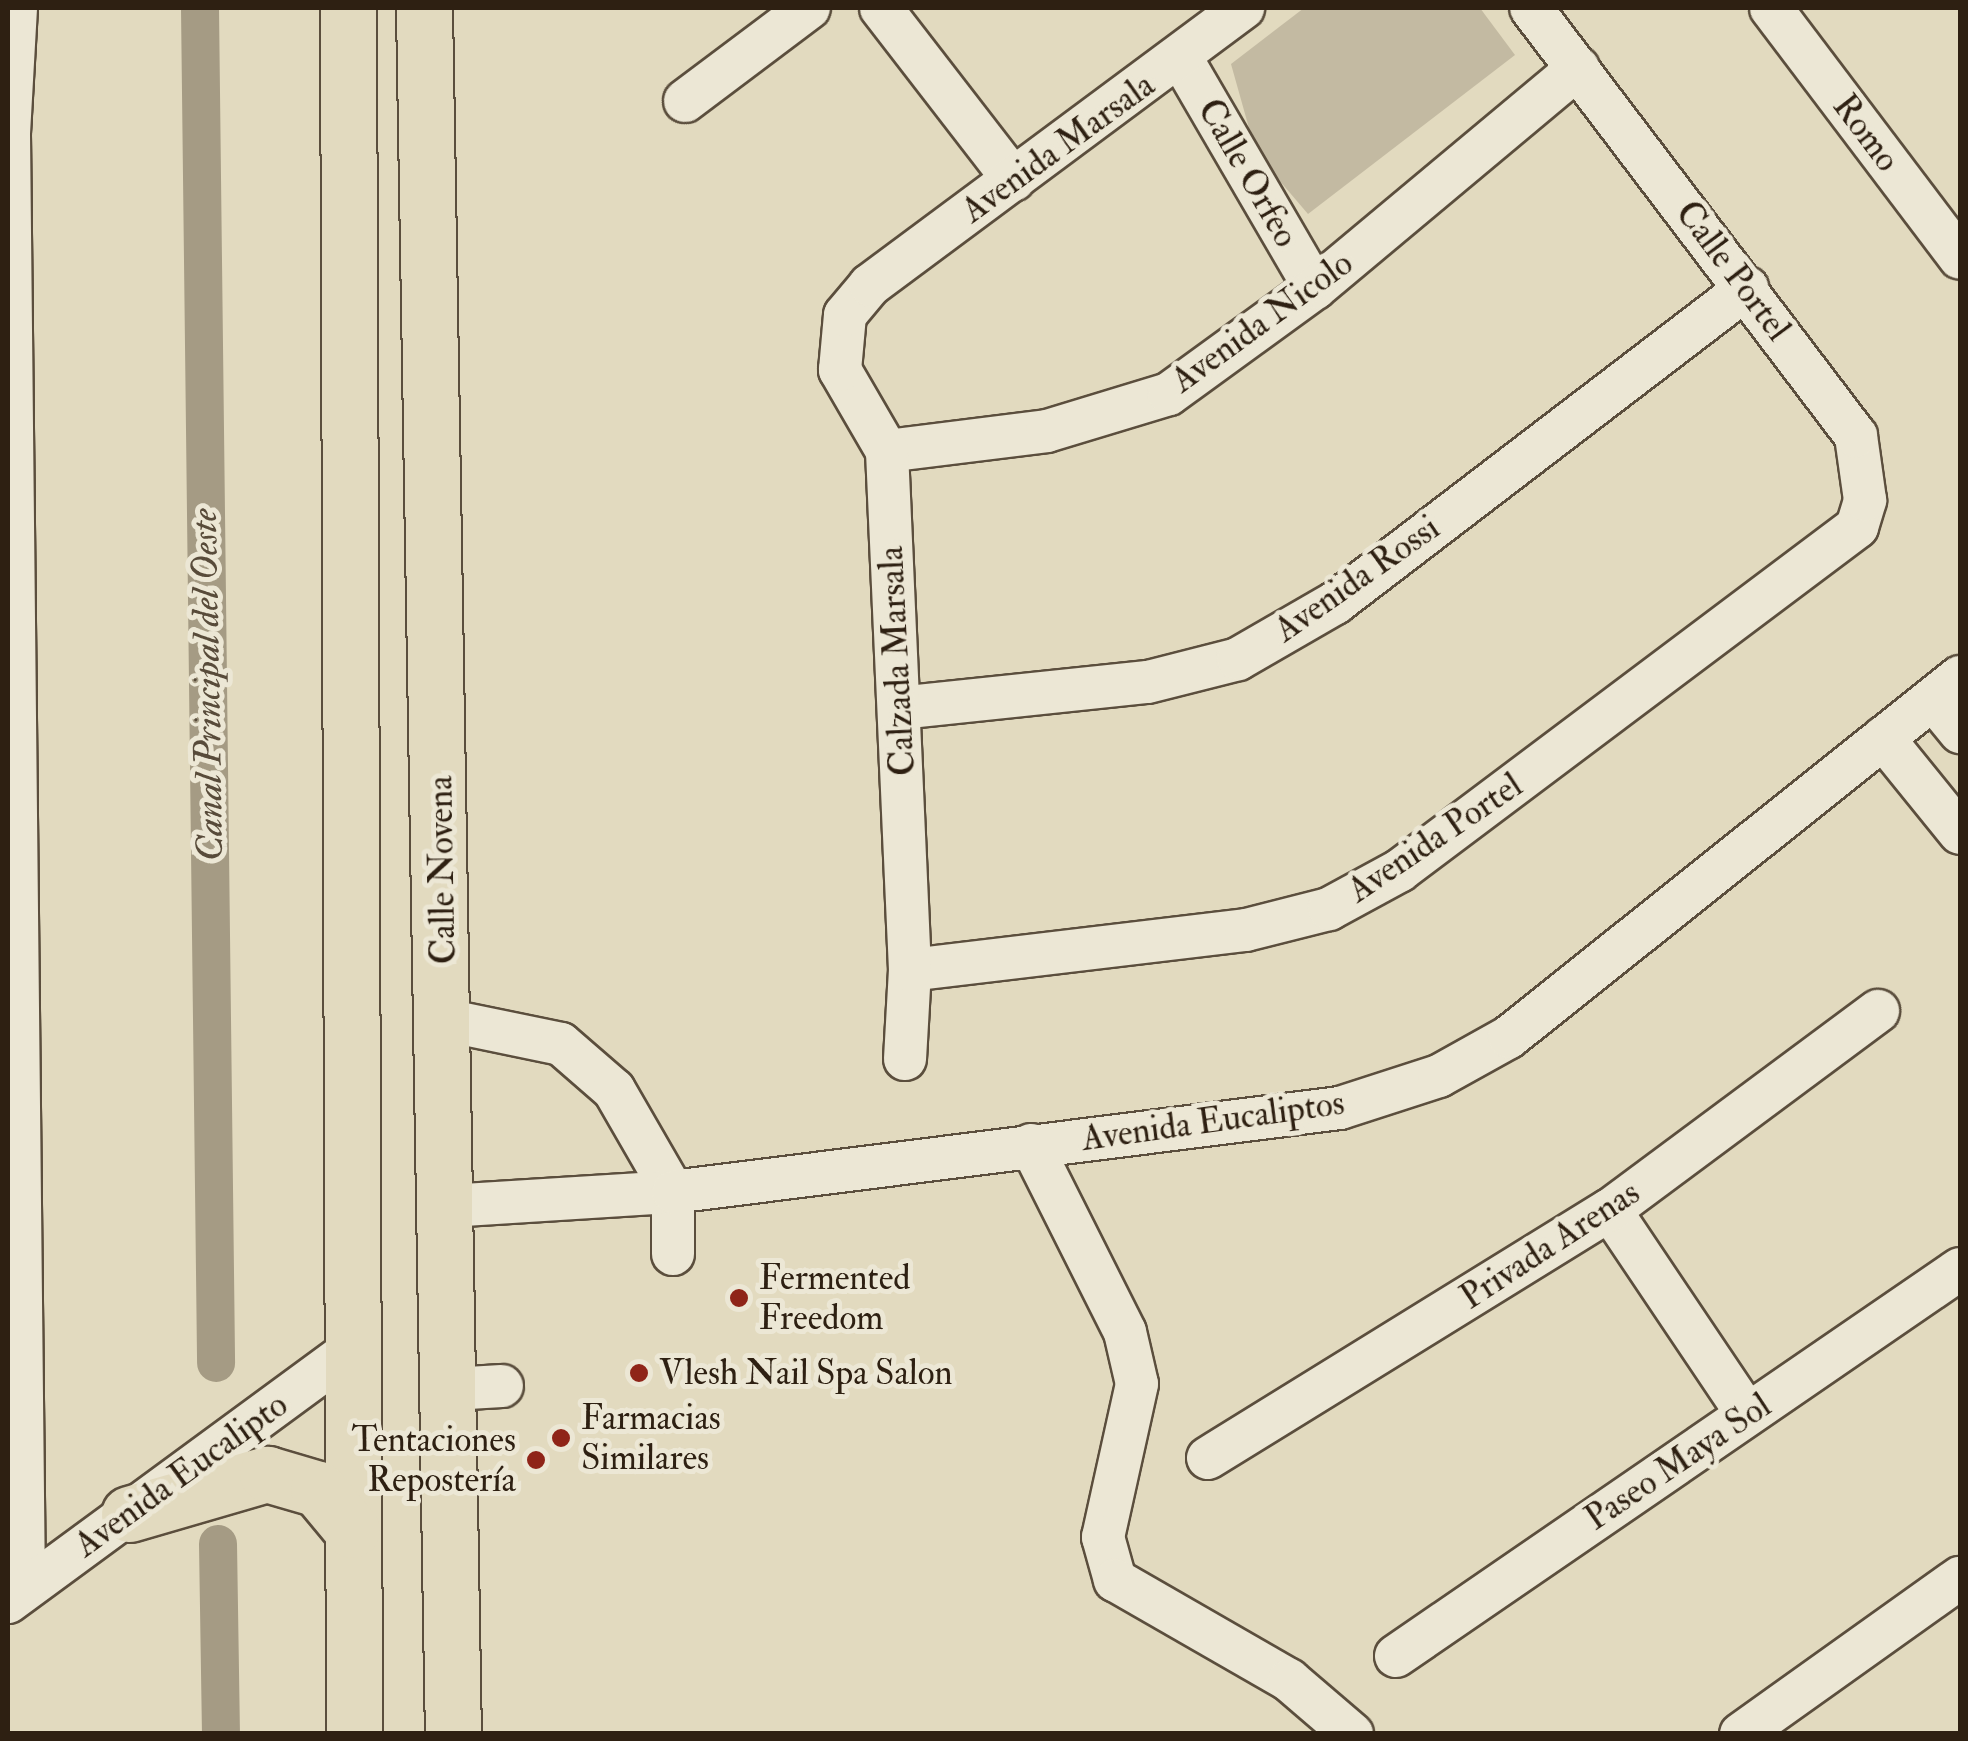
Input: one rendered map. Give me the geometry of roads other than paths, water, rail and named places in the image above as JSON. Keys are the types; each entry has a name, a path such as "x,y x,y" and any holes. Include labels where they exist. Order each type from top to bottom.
{"main road":[{"path":"348,8 354,1734"},
{"name":"Calle Novena","path":"424,8 449,1206 477,1388 453,1734"},
{"path":"129,1514 268,1474 318,1489 352,1530"}],"street":[{"path":"16,8 9,135 16,1596"},
{"path":"685,101 809,8"},
{"path":"881,8 1014,180"},
{"name":"Calle Portel","path":"1531,8 1856,436 1866,500 1857,527 1834,550"},
{"name":"Romo","path":"1771,8 1960,258"},
{"name":"Avenida Marsala","path":"870,285 1181,58 1227,12"},
{"name":"Calle Orfeo","path":"1181,58 1315,288"},
{"name":"Avenida Nicolo","path":"887,452 1047,431 1169,394 1315,288 1578,68"},
{"name":"Calzada Marsala","path":"870,285 845,315 839,358 887,452 910,970 905,1058"},
{"name":"Avenida Rossi","path":"899,708 1148,682 1238,659 1335,603 1747,288"},
{"name":"Avenida Portel","path":"910,970 1246,930 1329,909 1398,871 1834,550"},
{"path":"1947,688 1960,732"},
{"name":"Avenida Eucaliptos","path":"449,1206 673,1192 1340,1108 1438,1076 1509,1037 1947,688"},
{"path":"1884,738 1960,833"},
{"name":"Privada Arenas","path":"1208,1458 1610,1210 1878,1010"},
{"path":"445,1020 561,1044 614,1090 673,1192 673,1254"},
{"path":"1031,1145 1125,1332 1138,1384 1104,1538 1115,1580 1289,1680 1352,1734"},
{"path":"1610,1210 1748,1414"},
{"name":"Paseo Maya Sol","path":"1396,1656 1960,1268"},
{"name":"Avenida Eucalipto","path":"16,1596 354,1348"},
{"path":"1742,1734 1960,1578"}],"waterway":[{"name":"Canal Principal del Oeste","path":"200,8 216,1363"},
{"name":"Canal Principal del Oeste","path":"218,1544 221,1734"}],"place":[{"name":"Fermented Freedom","path":"739,1298"},
{"name":"Vlesh Nail Spa Salon","path":"639,1373"},
{"name":"Farmacias Similares","path":"561,1438"},
{"name":"Tentaciones Repostería","path":"536,1460"}]}
